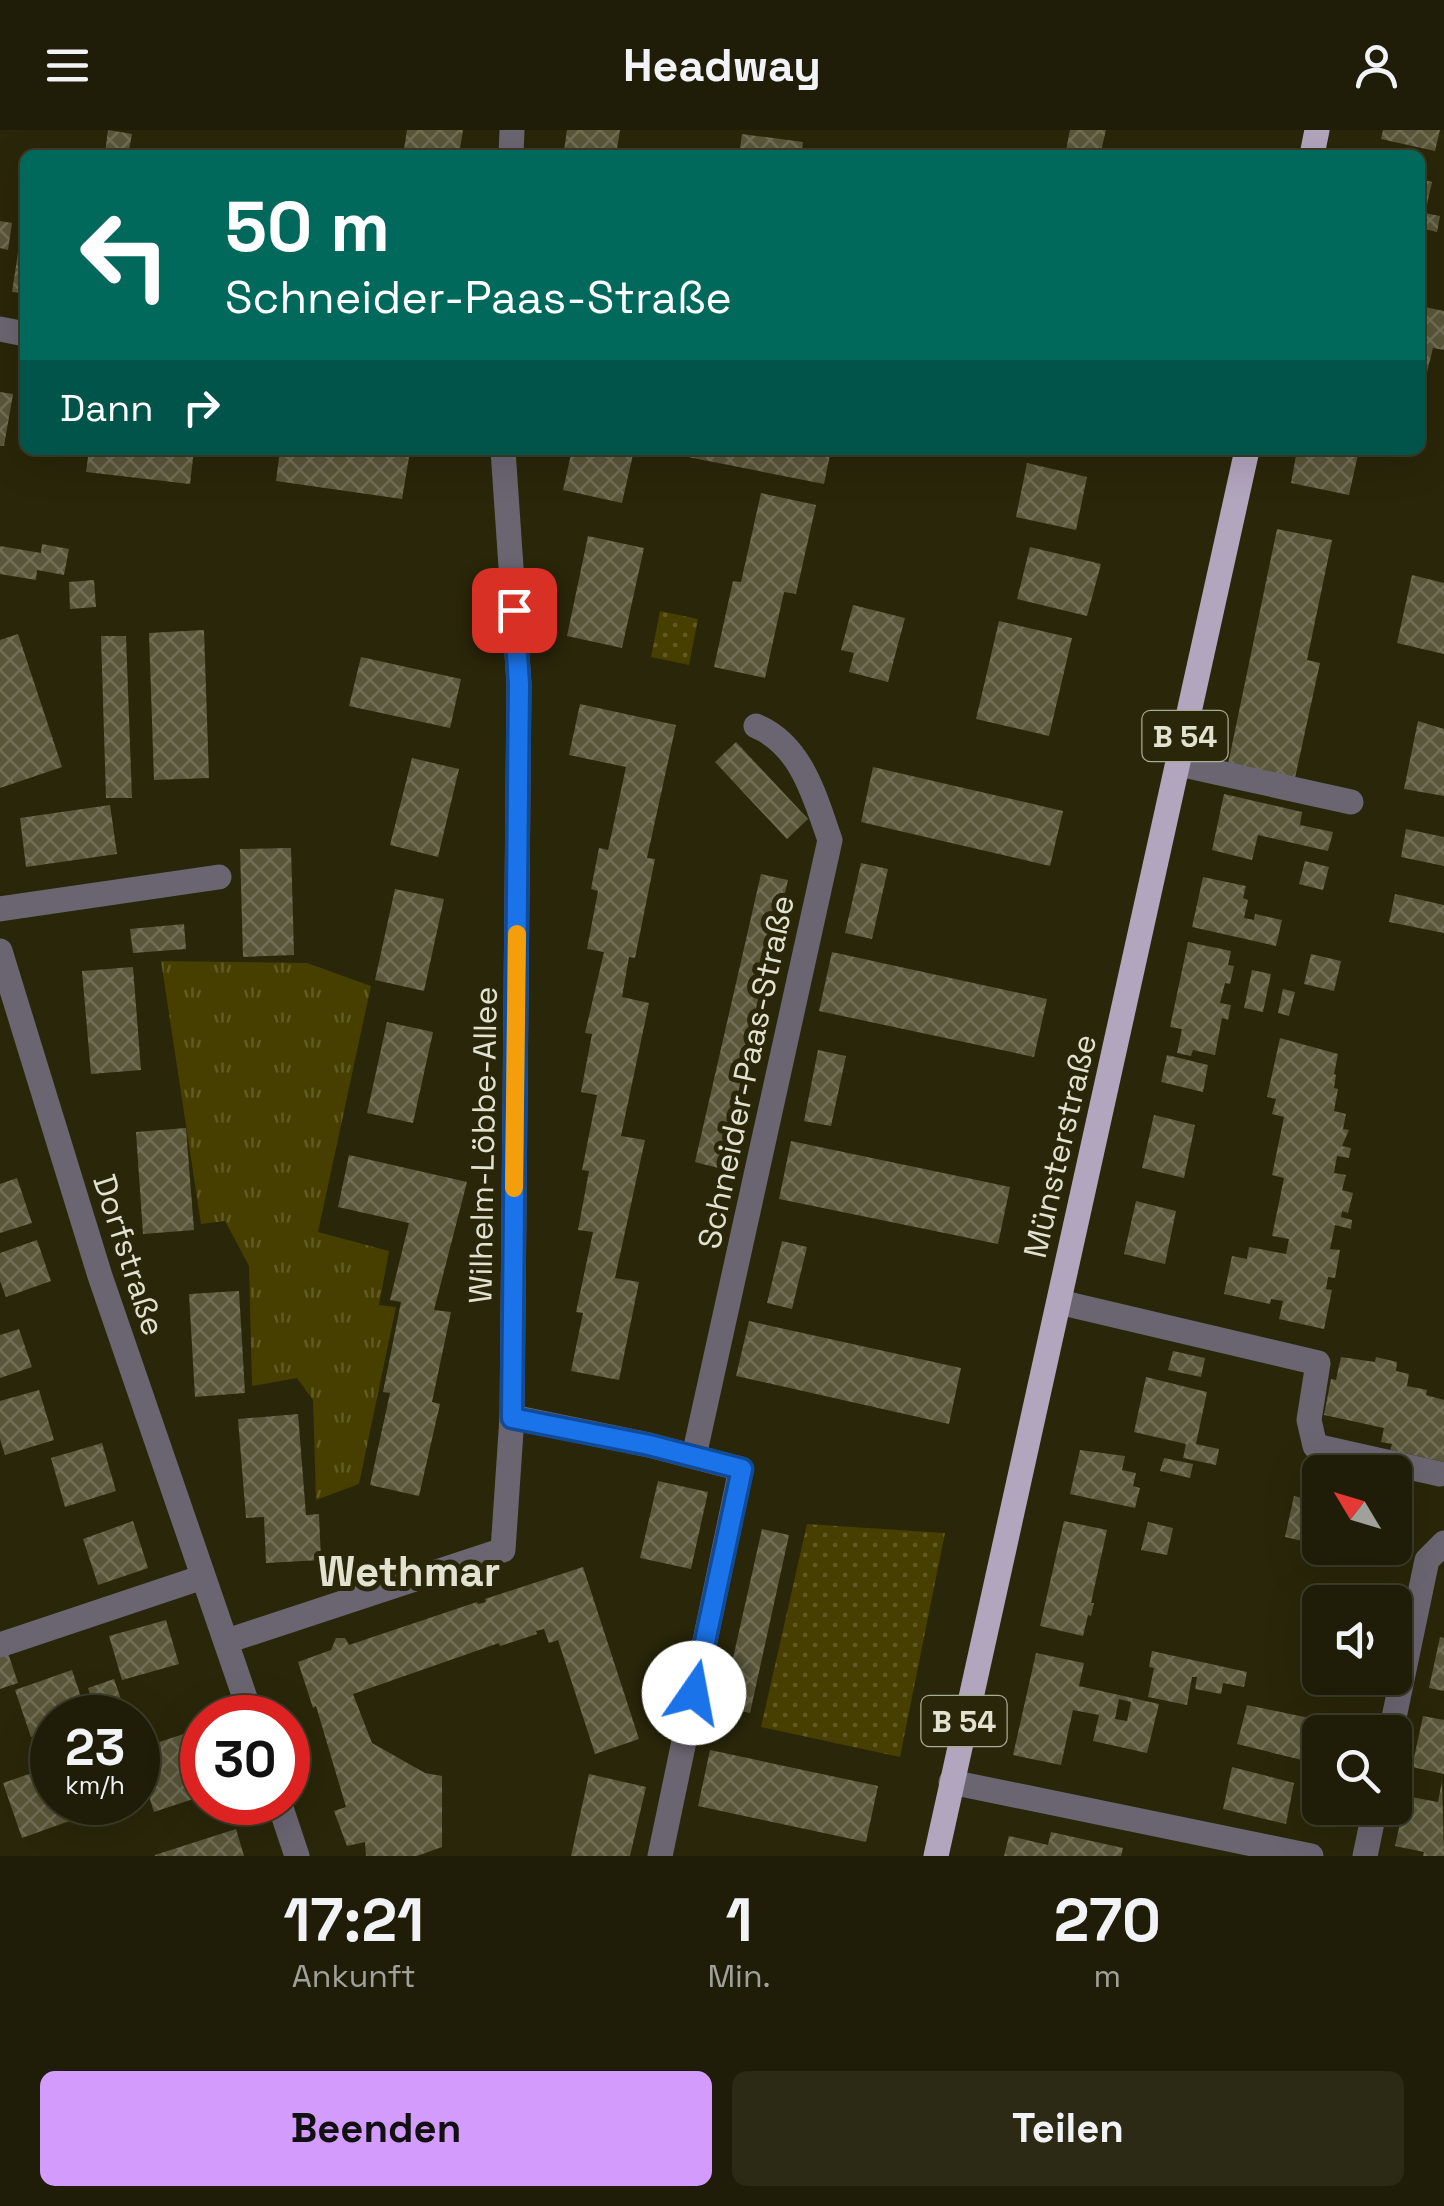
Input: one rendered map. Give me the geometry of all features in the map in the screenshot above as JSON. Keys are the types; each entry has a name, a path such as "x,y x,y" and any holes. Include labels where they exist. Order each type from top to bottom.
{"main road":[{"name":"Münsterstraße","path":"936,1856 1246,455"}],"street":[{"name":"Wilhelm-Löbbe-Allee","path":"226,1641 504,1550 512,1418 519,684 503,455"},
{"name":"Schneider-Paas-Straße","path":"694,1456 830,840 804,768 766,730 756,726"},
{"path":"1179,764 1351,802"},
{"path":"0,908 218,877"},
{"name":"Dorfstraße","path":"0,951 100,1276 244,1695"},
{"path":"1058,1302 1318,1363 1309,1420 1314,1446 1440,1474"},
{"path":"512,1418 742,1469 660,1856"},
{"path":"1395,1715 1427,1560 1444,1543"},
{"path":"0,1645 203,1577"},
{"path":"951,1782 1311,1856"},
{"path":"287,1825 297,1856"},
{"path":"1365,1856 1371,1825"}],"green space":[{"path":"660,611 698,619 689,665 651,657"},
{"path":"161,961 307,963 371,986 318,1232 389,1251 379,1305 396,1307 359,1484 316,1500 313,1400 297,1378 252,1386 249,1266 225,1221 201,1224"},
{"path":"807,1524 945,1533 900,1757 761,1727"}],"building":[{"path":"108,130 132,134 129,150 105,150"},
{"path":"407,130 463,130 460,150 404,150"},
{"path":"567,130 620,130 617,150 564,150"},
{"path":"1070,130 1106,130 1101,150 1066,150"},
{"path":"1383,130 1440,130 1435,151 1381,139"},
{"path":"742,134 803,142 802,150 740,150"},
{"path":"1425,180 1432,182 1425,213"},
{"path":"1425,213 1440,216 1437,232 1425,229"},
{"path":"0,221 12,223 8,250 0,248"},
{"path":"19,246 20,293 12,292"},
{"path":"1425,307 1444,311 1444,350 1433,348 1426,376"},
{"path":"0,392 13,394 4,446 0,446"},
{"path":"88,455 193,455 190,484 86,472"},
{"path":"279,455 409,455 402,499 276,481"},
{"path":"571,455 633,455 622,503 563,490"},
{"path":"689,455 830,455 824,484"},
{"path":"1296,455 1358,455 1349,495 1291,483"},
{"path":"1027,463 1087,477 1076,530 1016,517"},
{"path":"761,493 816,505 796,594 784,592 765,678 714,667 733,581 741,582"},
{"path":"1277,529 1332,540 1307,660 1320,663 1295,778 1228,764"},
{"path":"588,536 644,548 622,648 567,636"},
{"path":"42,544 69,549 64,575 37,570 36,580 0,574 0,546 41,553"},
{"path":"1030,547 1101,564 1087,616 1017,599"},
{"path":"1412,575 1444,583 1444,654 1397,643"},
{"path":"94,580 96,607 70,609 69,582"},
{"path":"853,605 905,618 888,682 849,672 854,653 841,650"},
{"path":"999,621 1072,638 1049,736 976,719"},
{"path":"204,630 209,778 154,780 149,633"},
{"path":"18,634 62,767 0,788 0,640"},
{"path":"101,636 126,636 132,798 106,798"},
{"path":"361,657 461,679 450,728 349,706"},
{"path":"580,704 676,725 647,858 655,859 635,958 629,957 622,997 649,1003 621,1136 645,1140 615,1278 639,1282 619,1380 571,1371 583,1313 576,1312 593,1232 578,1230 589,1171 582,1170 597,1095 581,1092 592,1034 585,1033 604,952 587,949 598,891 591,889 599,848 608,850 626,767 569,755"},
{"path":"1418,721 1444,729 1444,796 1404,789"},
{"path":"736,742 808,819 787,839 715,762"},
{"path":"412,758 459,769 438,857 390,845"},
{"path":"873,767 1063,811 1050,866 861,822"},
{"path":"1224,794 1302,812 1300,825 1333,832 1328,851 1258,835 1252,860 1212,850"},
{"path":"110,805 117,854 26,867 20,818"},
{"path":"1406,829 1444,837 1444,866 1401,857"},
{"path":"291,848 294,955 243,957 240,849"},
{"path":"1305,861 1329,867 1323,890 1299,884"},
{"path":"861,863 888,869 872,939 845,933"},
{"path":"761,874 788,880 722,1169 695,1162"},
{"path":"1203,877 1246,886 1244,918 1254,920 1255,914 1282,920 1276,946 1192,927"},
{"path":"395,889 444,899 424,991 375,980"},
{"path":"1395,894 1444,905 1444,933 1389,922"},
{"path":"184,924 186,949 133,953 130,929"},
{"path":"1188,942 1231,951 1228,965 1234,966 1220,1003 1231,1005 1228,1020 1222,1018 1215,1055 1193,1050 1191,1056 1177,1053 1182,1029 1170,1027"},
{"path":"832,952 1047,999 1034,1057 819,1011"},
{"path":"1311,954 1341,961 1334,991 1304,984"},
{"path":"133,967 141,1070 91,1074 82,971"},
{"path":"1252,970 1271,974 1263,1012 1244,1008"},
{"path":"1283,989 1295,992 1289,1016 1278,1013"},
{"path":"387,1022 433,1032 413,1123 367,1113"},
{"path":"1280,1038 1338,1054 1334,1111 1346,1114 1343,1129 1349,1130 1342,1146 1351,1148 1349,1158 1337,1156 1334,1173 1346,1175 1342,1190 1353,1193 1348,1213 1342,1211 1341,1217 1352,1220 1351,1229 1335,1225 1330,1249 1340,1250 1335,1278 1328,1277 1326,1289 1332,1290 1324,1329 1279,1319 1283,1301 1271,1299 1270,1304 1224,1294 1232,1256 1247,1259 1249,1247 1286,1254 1289,1239 1272,1236 1284,1178 1272,1175 1284,1117 1272,1114 1276,1099 1267,1097"},
{"path":"818,1050 846,1056 831,1126 804,1121"},
{"path":"1167,1055 1208,1065 1203,1092 1161,1082"},
{"path":"1154,1115 1195,1125 1184,1178 1142,1168"},
{"path":"186,1128 194,1230 143,1234 136,1132"},
{"path":"791,1141 1010,1187 998,1244 779,1199"},
{"path":"349,1155 467,1182 434,1310 451,1312 432,1402 440,1404 419,1496 370,1485 390,1393 383,1392 401,1302 390,1300 409,1223 338,1207"},
{"path":"17,1178 32,1223 0,1233 0,1184"},
{"path":"1136,1201 1176,1211 1165,1264 1124,1254"},
{"path":"37,1240 51,1281 6,1297 0,1281 0,1253"},
{"path":"782,1241 807,1247 792,1309 767,1303"},
{"path":"239,1291 245,1393 195,1397 189,1294"},
{"path":"749,1321 961,1368 949,1424 736,1376"},
{"path":"19,1329 32,1367 0,1378 0,1335"},
{"path":"1173,1351 1205,1358 1201,1377 1168,1370"},
{"path":"1341,1357 1375,1362 1376,1357 1397,1362 1396,1371 1409,1374 1407,1386 1427,1390 1426,1395 1444,1400 1444,1462 1390,1450 1392,1444 1381,1442 1384,1428 1324,1415 1331,1379 1336,1380"},
{"path":"1146,1377 1207,1392 1196,1444 1219,1449 1216,1465 1183,1458 1186,1444 1134,1432"},
{"path":"39,1390 54,1440 5,1455 0,1439 0,1401"},
{"path":"298,1414 306,1515 319,1514 321,1560 266,1563 264,1517 246,1518 238,1419"},
{"path":"102,1443 116,1491 65,1507 51,1458"},
{"path":"1080,1450 1125,1456 1122,1470 1136,1473 1133,1486 1140,1488 1135,1508 1070,1494"},
{"path":"1164,1458 1193,1464 1190,1478 1160,1471"},
{"path":"658,1481 708,1492 691,1569 640,1558"},
{"path":"1294,1496 1302,1498 1302,1541 1285,1537"},
{"path":"133,1521 148,1568 98,1585 83,1539"},
{"path":"1064,1521 1107,1530 1094,1603 1083,1636 1040,1626"},
{"path":"1148,1522 1173,1528 1167,1555 1141,1550"},
{"path":"762,1529 789,1535 750,1713 722,1707"},
{"path":"583,1567 639,1739 595,1754 558,1640 549,1643 544,1629 353,1694 372,1743 425,1773 442,1776 442,1847 417,1856 366,1856 365,1842 347,1846 334,1811 346,1807 316,1706 313,1708 298,1662 331,1650 336,1638 345,1638 349,1645 486,1602 485,1599"},
{"path":"166,1620 179,1664 122,1680 109,1636"},
{"path":"1440,1637 1444,1638 1444,1691 1429,1688"},
{"path":"1152,1651 1247,1672 1244,1687 1223,1683 1221,1694 1195,1689 1197,1677 1192,1677 1187,1705 1148,1697 1154,1668 1149,1667"},
{"path":"8,1653 18,1683 0,1689 0,1656"},
{"path":"1036,1653 1084,1663 1079,1686 1159,1704 1147,1753 1093,1741 1099,1715 1073,1710 1061,1765 1013,1755","holes":["1119,1699 1131,1702 1127,1721 1115,1719"]},
{"path":"72,1670 80,1695 30,1695 30,1734 15,1690"},
{"path":"114,1679 120,1695 90,1695 88,1688"},
{"path":"1247,1705 1302,1716 1302,1760 1237,1744"},
{"path":"1423,1716 1444,1720 1444,1774 1412,1767"},
{"path":"180,1735 180,1803 160,1810 160,1742"},
{"path":"710,1750 878,1786 866,1842 698,1806"},
{"path":"1232,1767 1294,1783 1286,1824 1223,1809"},
{"path":"30,1774 30,1825 58,1825 22,1838 3,1783"},
{"path":"589,1774 646,1787 630,1856 571,1856"},
{"path":"1442,1781 1444,1856 1423,1856 1424,1852 1395,1846 1400,1825 1412,1825 1412,1797 1438,1802"},
{"path":"236,1829 244,1856 155,1856 155,1855"},
{"path":"1051,1832 1123,1848 1121,1856 1004,1856 1009,1836 1048,1845"}],"slow traffic":[{"path":"514,1188 517,934"}],"district":[{"name":"Wethmar","path":"409,1571"}],"route":[{"path":"514,610 519,684 512,1418 649,1445 742,1469 694,1693"}]}
